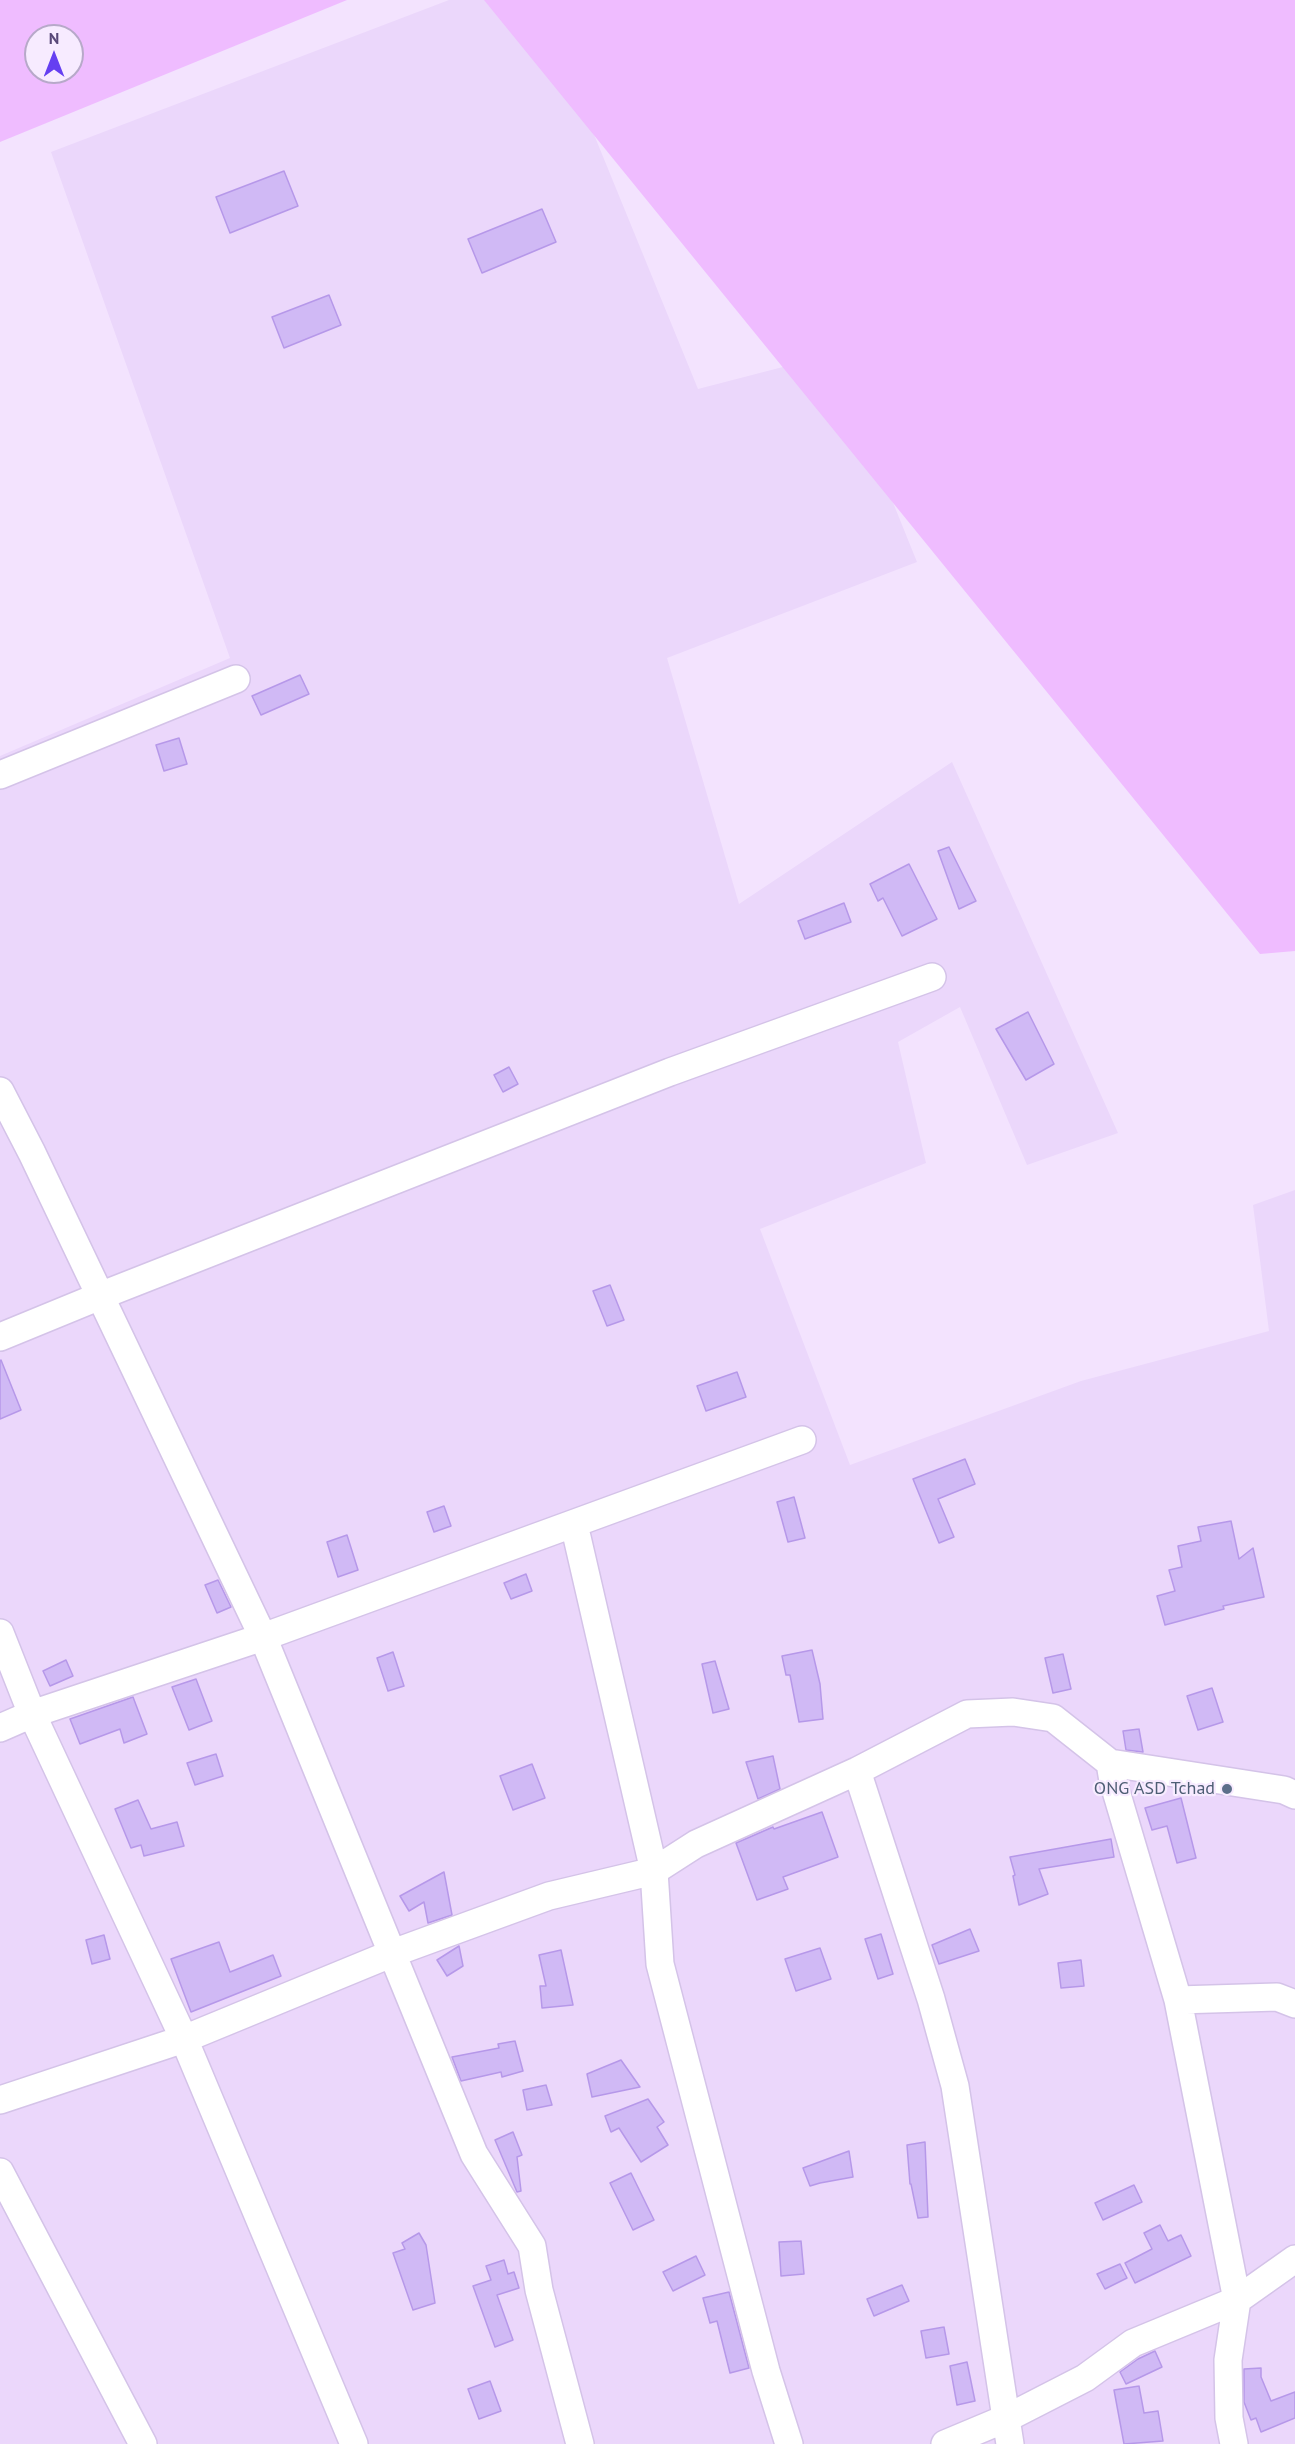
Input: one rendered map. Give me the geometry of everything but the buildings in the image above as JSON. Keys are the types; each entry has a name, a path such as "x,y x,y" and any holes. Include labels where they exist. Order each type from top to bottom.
{"street":[{"path":"0,775 236,679"},
{"path":"0,1337 669,1072 932,977"},
{"path":"0,1091 32,1153 262,1637 474,2154 532,2246 539,2290 580,2444"},
{"path":"0,1728 32,1714 262,1637 802,1440"},
{"path":"574,1524 654,1871 660,1964 766,2371 789,2444"},
{"path":"0,1633 32,1714 184,2039 354,2444"},
{"path":"0,2100 184,2039 393,1953 549,1896 654,1871 696,1844 857,1771 967,1714 1013,1712 1053,1718 1110,1763 1284,1790 1295,1794"},
{"path":"1110,1763 1113,1781 1178,2000 1237,2300 1228,2360 1229,2418 1234,2444"},
{"path":"857,1771 931,1999 956,2085 1009,2431"},
{"path":"1178,2000 1277,1997 1295,2004"},
{"path":"0,2172 142,2444"},
{"path":"945,2444 1009,2431 1133,2343 1237,2300 1295,2259"}],"shaded area":[{"path":"449,0 539,0 698,389 833,354 917,562 667,658 739,904 952,762 1118,1133 1027,1165 960,1007 898,1042 926,1163 760,1229 850,1465 1081,1381 1269,1331 1253,1205 1295,1190 1295,2444 0,2444 0,756 230,658 51,152"}],"sand":[{"path":"0,0 347,0 0,142"},
{"path":"484,0 1295,0 1295,951 1260,954"}],"place":[{"name":"ONG ASD Tchad","path":"1227,1789"}]}
